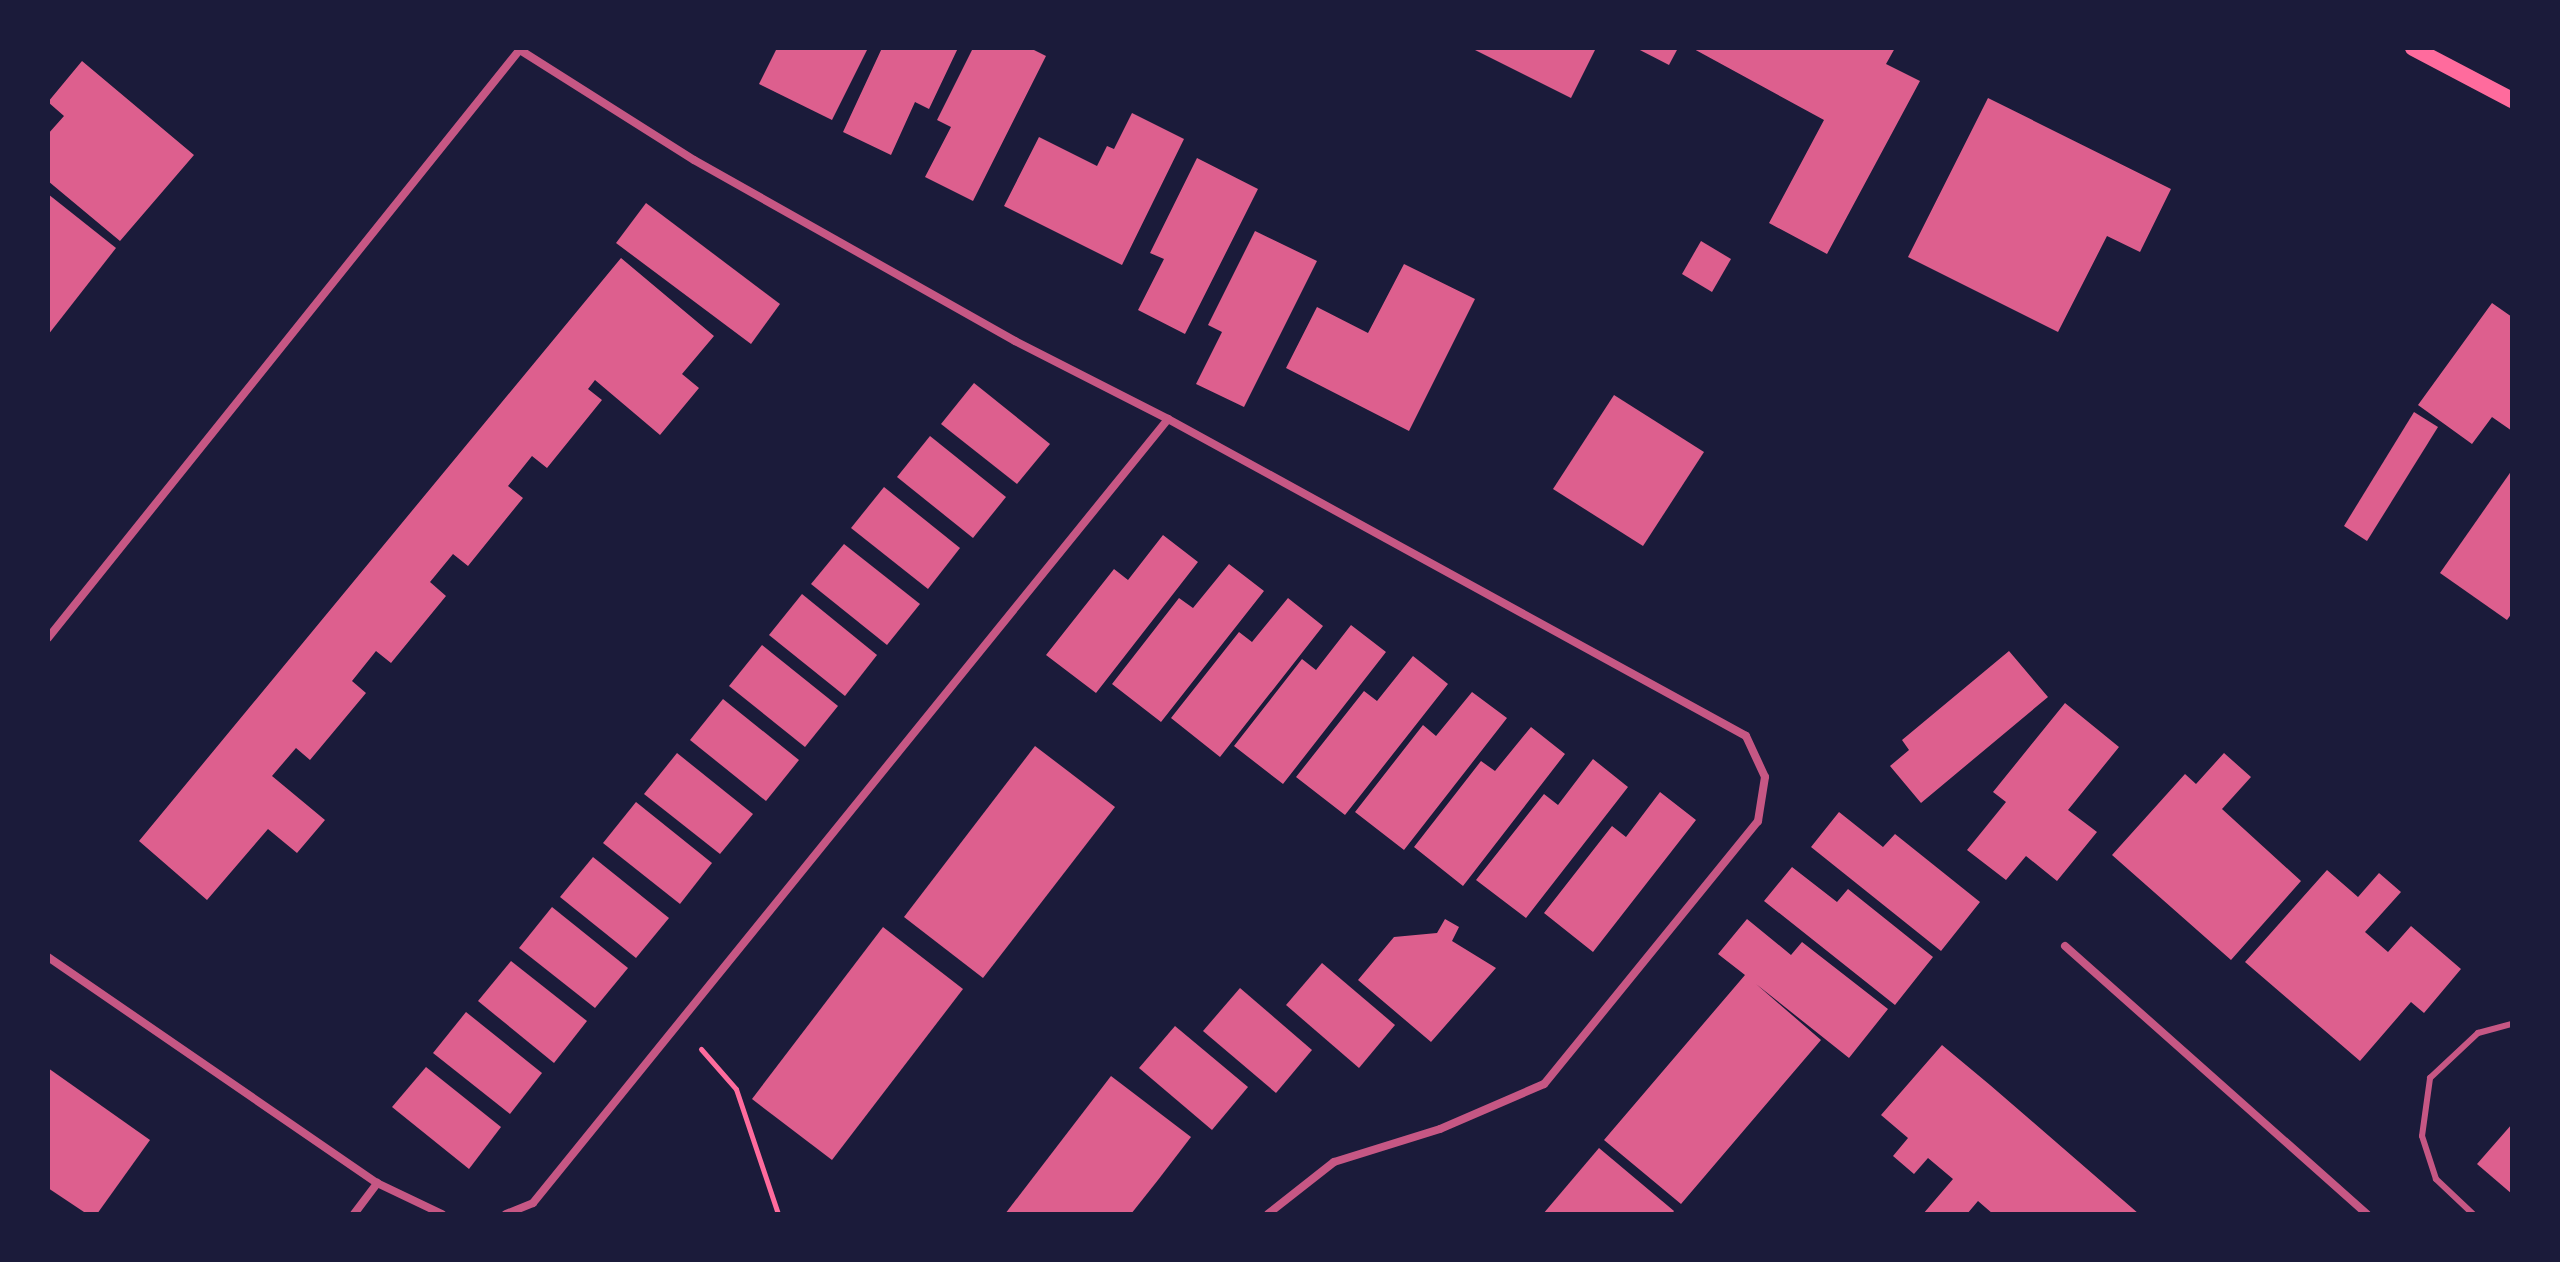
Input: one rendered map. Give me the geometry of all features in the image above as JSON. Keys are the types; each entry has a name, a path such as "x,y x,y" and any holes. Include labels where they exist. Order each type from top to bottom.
{"main road":[{"path":"2413,48 2512,100"}],"street":[{"path":"48,638 520,49 694,160 1015,341 1168,419 1746,736 1765,777 1758,821 1544,1084 1440,1129 1334,1162 1268,1214"},
{"path":"506,1214 533,1203 1168,419"},
{"path":"2065,946 2367,1214"},
{"path":"48,957 377,1183 442,1214"},
{"path":"354,1214 377,1183"}],"lane":[{"path":"2473,1214 2436,1179 2422,1136 2430,1078 2478,1033 2512,1024"}],"path":[{"path":"679,1024 736,1089 778,1214"}],"building":[{"path":"777,48 868,48 832,120 759,84"},
{"path":"882,48 958,48 929,109 915,102 891,155 843,132"},
{"path":"973,48 1030,48 1046,56 973,201 925,177 951,127 937,120"},
{"path":"1471,48 1596,48 1571,98"},
{"path":"1636,48 1678,48 1669,65"},
{"path":"1692,48 1895,48 1886,64 1920,81 1827,254 1769,223 1824,120"},
{"path":"82,61 194,155 120,241 48,181 48,134 64,116 48,102"},
{"path":"1988,98 2171,189 2140,252 2107,236 2058,332 1908,257"},
{"path":"1132,113 1184,139 1122,265 1004,206 1039,137 1097,166 1107,146 1114,149"},
{"path":"1197,158 1258,189 1185,334 1138,310 1164,259 1150,253"},
{"path":"48,194 116,248 48,335"},
{"path":"646,203 780,304 751,344 616,243"},
{"path":"1255,231 1317,261 1244,407 1196,384 1222,332 1208,325"},
{"path":"1701,241 1731,259 1712,292 1682,274"},
{"path":"621,258 714,336 682,374 699,388 660,435 595,380 588,389 602,400 547,468 532,456 508,486 523,498 468,566 453,554 430,582 446,596 391,663 376,651 352,681 366,693 310,760 296,748 272,776 325,820 297,853 268,829 207,900 139,841"},
{"path":"1404,264 1475,299 1409,431 1286,368 1317,307 1368,333"},
{"path":"2492,303 2512,317 2512,431 2492,417 2472,444 2418,405"},
{"path":"974,383 1050,444 1017,484 941,424"},
{"path":"1614,395 1704,452 1643,546 1553,489"},
{"path":"2414,412 2438,427 2367,541 2344,526"},
{"path":"930,436 1006,497 973,538 897,477"},
{"path":"2512,470 2512,613 2507,620 2440,573"},
{"path":"884,487 960,548 928,589 851,528"},
{"path":"1163,535 1198,562 1096,693 1046,655 1114,569 1128,580"},
{"path":"844,544 920,604 887,645 811,584"},
{"path":"1229,564 1264,591 1161,722 1112,684 1179,598 1193,608"},
{"path":"802,594 877,655 845,696 769,635"},
{"path":"1288,598 1323,626 1220,757 1171,718 1239,632 1252,642"},
{"path":"1351,625 1386,652 1283,784 1234,746 1302,659 1316,670"},
{"path":"762,645 838,706 805,747 729,686"},
{"path":"2009,651 2048,697 1921,803 1890,766 1909,750 1902,740"},
{"path":"1413,656 1448,684 1345,815 1296,777 1364,691 1377,701"},
{"path":"1472,692 1507,718 1404,850 1355,812 1423,725 1436,736"},
{"path":"723,699 799,760 766,801 690,740"},
{"path":"2065,703 2119,747 2068,810 2097,832 2057,881 2026,856 2006,880 1967,850 2006,802 1993,792"},
{"path":"1531,727 1565,754 1463,886 1414,847 1481,761 1495,771"},
{"path":"1035,746 1115,807 983,978 904,917"},
{"path":"677,753 753,814 720,854 644,794"},
{"path":"2224,753 2251,777 2222,809 2301,881 2231,960 2112,855 2185,774 2196,784"},
{"path":"1593,759 1628,787 1526,918 1476,880 1544,794 1558,805"},
{"path":"1660,792 1696,820 1593,952 1544,913 1612,826 1626,837"},
{"path":"636,802 712,863 680,904 603,843"},
{"path":"1839,812 1883,847 1895,834 1980,902 1941,951 1811,847"},
{"path":"593,857 669,918 636,958 560,897"},
{"path":"1792,867 1837,902 1848,889 1933,957 1895,1005 1764,901"},
{"path":"2327,870 2358,897 2379,873 2401,892 2365,932 2388,952 2411,926 2461,969 2424,1013 2411,1002 2360,1061 2245,962"},
{"path":"552,907 628,968 595,1008 519,948"},
{"path":"1445,919 1459,927 1452,941 1496,968 1431,1042 1358,980 1394,937 1437,933"},
{"path":"1747,919 1791,955 1802,942 1888,1009 1849,1058 1756,984 1821,1040 1681,1204 1604,1140 1745,975 1718,954"},
{"path":"883,927 963,989 832,1160 752,1099"},
{"path":"511,961 587,1021 554,1063 478,1001"},
{"path":"1322,963 1395,1025 1359,1068 1286,1005"},
{"path":"1240,988 1312,1050 1276,1093 1203,1031"},
{"path":"466,1012 542,1073 510,1114 433,1053"},
{"path":"1175,1026 1248,1087 1212,1130 1139,1068"},
{"path":"1942,1045 2139,1214 1993,1214 1978,1201 1967,1214 1923,1214 1953,1179 1928,1158 1914,1174 1893,1156 1908,1138 1881,1115"},
{"path":"426,1067 501,1127 469,1169 392,1107"},
{"path":"48,1068 150,1140 97,1214 87,1214 48,1188"},
{"path":"1111,1076 1191,1137 1158,1180 1131,1214 1005,1214"},
{"path":"2512,1124 2512,1194 2477,1164"},
{"path":"1599,1148 1674,1211 1672,1214 1543,1214"}]}
